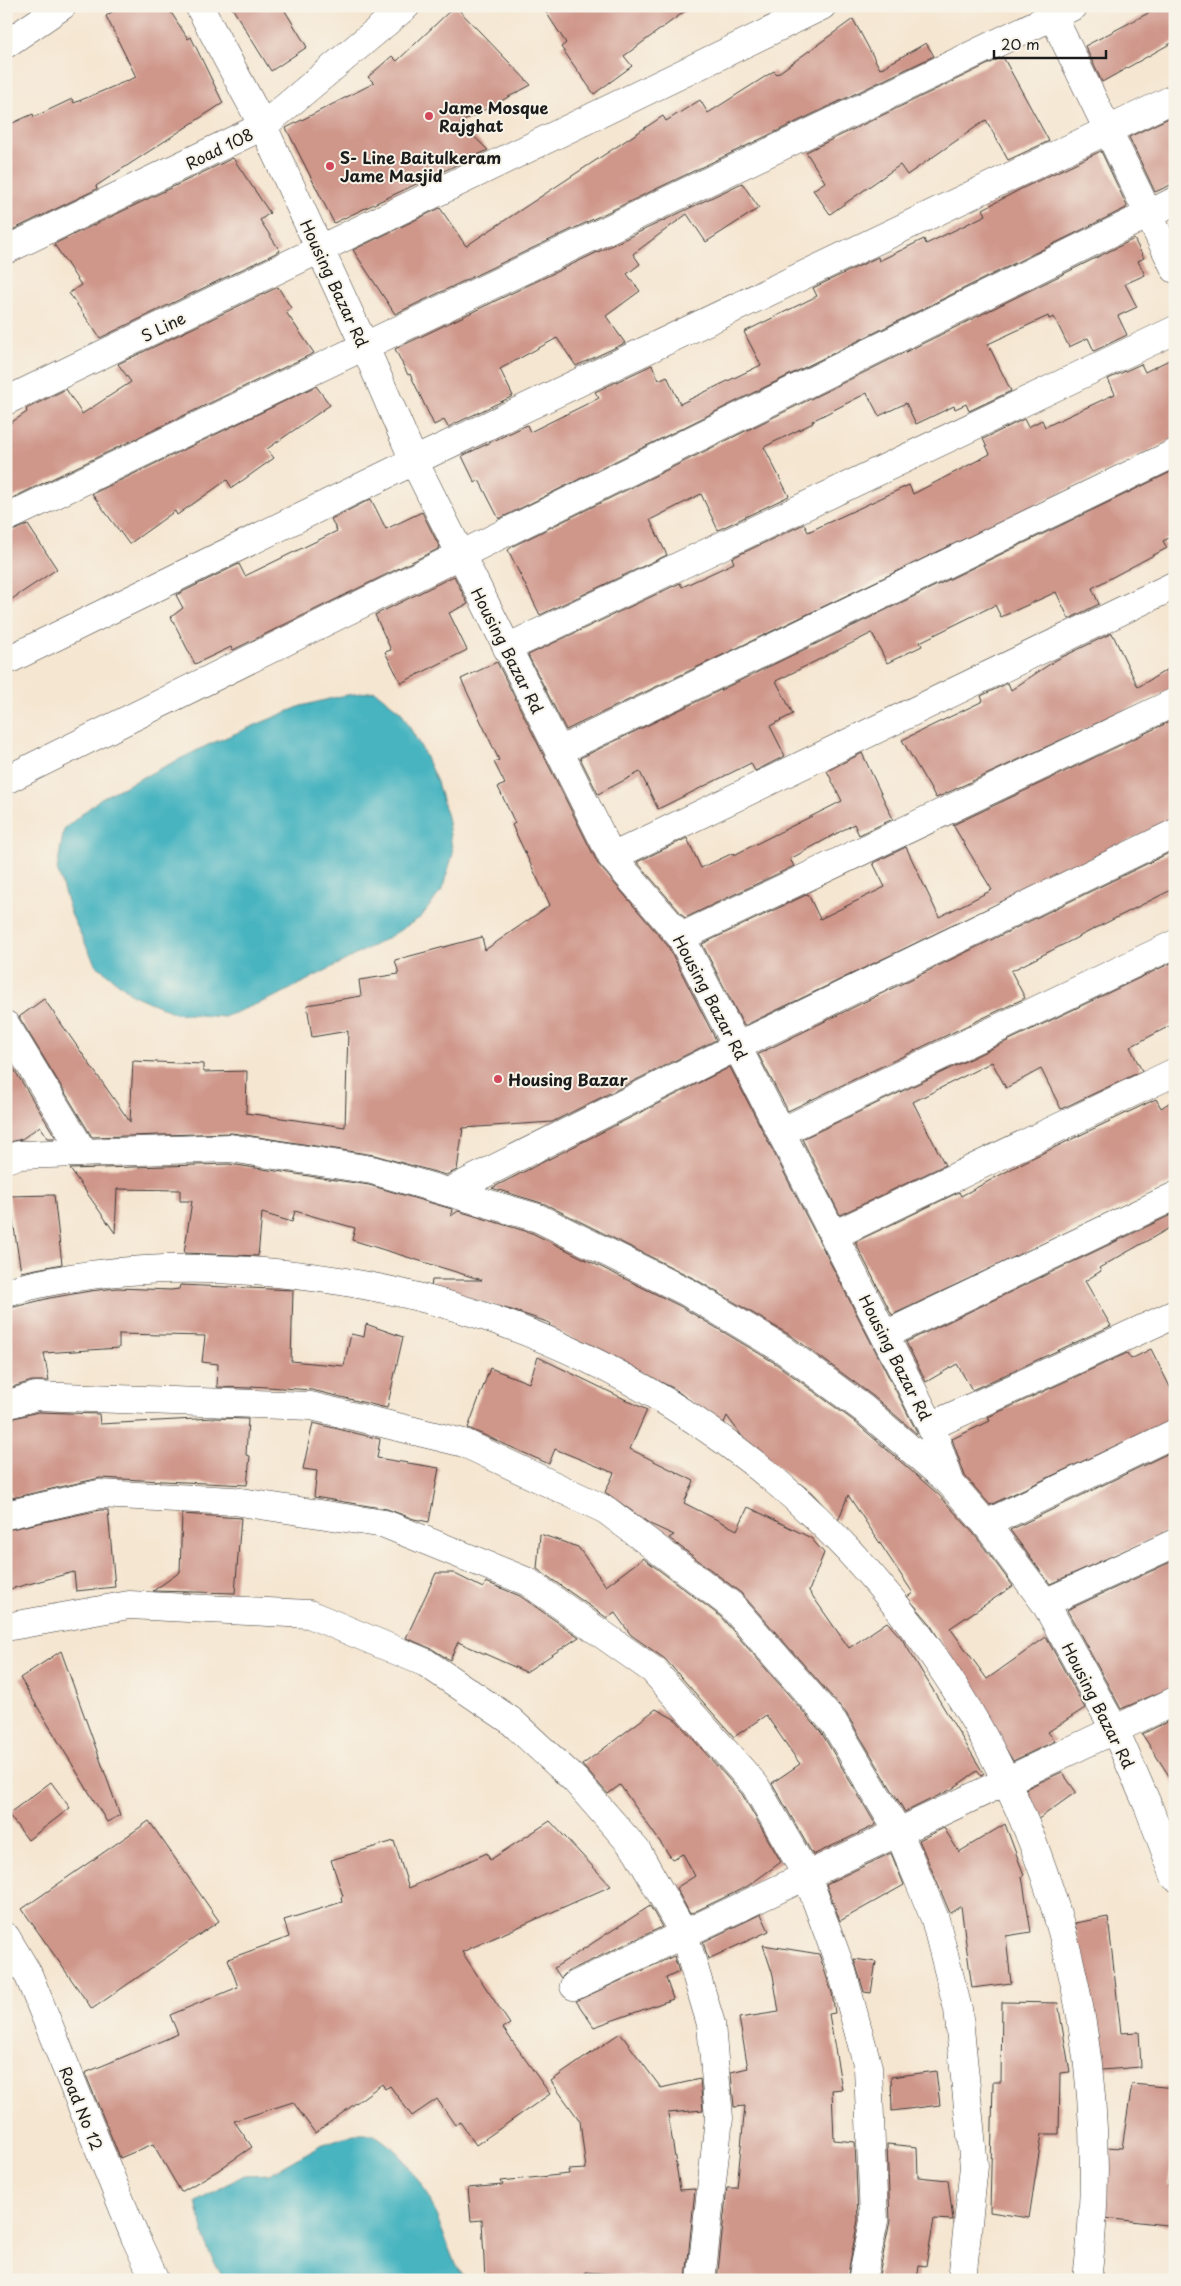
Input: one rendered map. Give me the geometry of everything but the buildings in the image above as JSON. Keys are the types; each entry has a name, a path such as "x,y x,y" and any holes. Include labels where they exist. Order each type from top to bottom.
{"street":[{"path":"6,44 62,6"},
{"name":"Housing Bazar Rd","path":"199,6 263,126 365,347 414,461 506,648 612,856 681,937 931,1426 951,1484 986,1524 1045,1604 1115,1730 1149,1808 1175,1877"},
{"name":"Road 108","path":"6,250 263,126 406,6"},
{"name":"S Line","path":"6,401 320,251 822,6"},
{"path":"6,518 365,347 1058,10 1108,129 1175,269"},
{"path":"6,661 414,461 1175,98"},
{"path":"6,780 1175,201"},
{"path":"506,648 1175,330"},
{"path":"559,750 1175,453"},
{"path":"612,856 1175,586"},
{"path":"681,937 1175,702"},
{"path":"448,1192 738,1046 1175,833"},
{"path":"781,1132 1175,944"},
{"path":"6,1025 83,1152"},
{"path":"834,1235 1175,1072"},
{"path":"6,1159 18,1155 230,1148 372,1170 538,1218 687,1292 784,1350 864,1409 951,1484"},
{"path":"885,1335 1175,1196"},
{"path":"6,1292 48,1280 130,1271 214,1268 298,1274 380,1288 461,1308 540,1337 615,1372 695,1420 754,1463 817,1518 875,1578 927,1644 972,1714 1008,1781 1042,1864 1067,1944 1083,2026 1093,2109 1094,2192 1087,2280"},
{"path":"931,1426 1175,1314"},
{"path":"6,1405 36,1396 311,1406 464,1443 606,1510 731,1604 834,1723 899,1832 935,1919 958,2009 974,2166 962,2280"},
{"path":"986,1524 1175,1433"},
{"path":"6,1515 99,1494 234,1501 385,1524 528,1582 653,1670 755,1785 807,1876 842,1971 868,2067 874,2221 862,2280"},
{"path":"1045,1604 1175,1543"},
{"path":"6,1627 128,1605 310,1614 426,1663 510,1720 575,1780 637,1851 684,1934 711,2024 719,2118 701,2280"},
{"path":"574,1986 1175,1701"},
{"name":"Road No 12","path":"6,1937 17,1978 155,2280"}],"water":[{"path":"375,691 401,712 422,749 437,782 447,817 453,854 442,890 421,917 386,939 277,996 224,1017 175,1013 133,995 95,964 71,914 57,869 64,829 101,798 208,745 301,706 341,696"},
{"path":"354,2134 374,2134 398,2152 428,2194 453,2259 465,2280 224,2280 208,2250 196,2202 244,2175 269,2174 323,2144"}],"place":[{"name":"Jame Mosque Rajghat","path":"429,116"},
{"name":"S- Line Baitulkeram Jame Masjid","path":"330,166"},
{"name":"Housing Bazar","path":"498,1079"}]}
